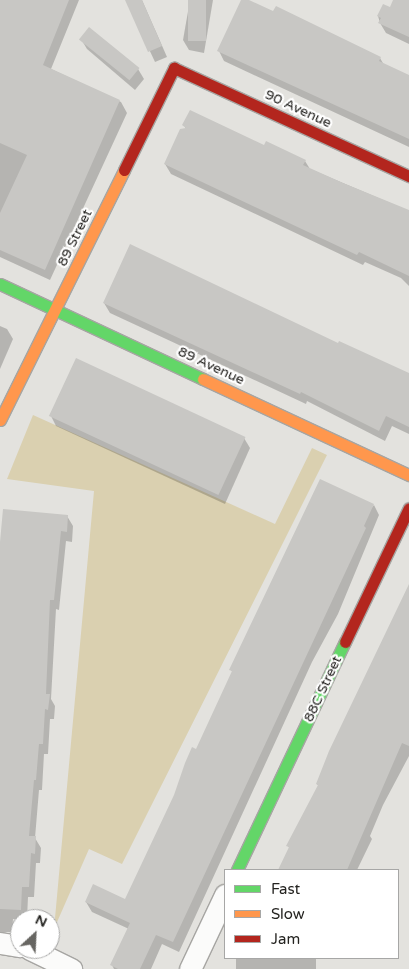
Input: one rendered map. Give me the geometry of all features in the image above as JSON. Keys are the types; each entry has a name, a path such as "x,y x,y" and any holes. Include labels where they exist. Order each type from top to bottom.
{"street":[{"name":"90 Avenue","path":"174,68 409,176"},
{"name":"89 Street","path":"0,420 57,310 174,68"},
{"name":"89 Avenue","path":"0,284 409,475"},
{"name":"88C Street","path":"237,869 409,508"},
{"path":"190,969 224,897"},
{"path":"50,959 71,969"}],"shaded area":[{"path":"33,415 275,524 312,448 327,455 122,864 89,849 60,915 60,909 56,909 94,491 7,479"}],"building":[{"path":"0,0 69,0 43,65 120,100 45,270 0,250 0,213 27,155 0,143"},
{"path":"125,0 142,0 162,46 148,52"},
{"path":"188,0 206,0 206,41 188,41"},
{"path":"241,0 249,0 273,11 276,6 381,57 379,61 409,75 409,139 217,51"},
{"path":"393,0 409,0 409,37 378,23 381,18 377,16 383,4 390,7"},
{"path":"89,27 140,68 129,80 79,39"},
{"path":"190,110 264,145 266,141 306,160 303,165 409,210 409,276 359,252 357,255 164,164 180,129 186,128 182,125"},
{"path":"130,244 338,343 339,341 409,373 409,427 386,416 379,431 301,392 300,394 103,303"},
{"path":"76,358 245,437 218,495 49,416"},
{"path":"320,479 374,504 364,526 366,528 173,942 156,935 140,969 118,969 110,965 130,923 85,902 93,884 125,899 174,795 192,747 196,749 232,671 229,670"},
{"path":"3,509 68,515 67,532 61,531 54,600 50,600 46,694 50,694 48,710 45,709 43,744 39,744 29,836 36,836 35,854 31,853 29,887 22,887 21,909 10,909 0,909 0,542"},
{"path":"409,584 409,746 402,743 347,869 278,869 289,847 286,846 318,785 316,784 329,751"}],"traffic: fast":[{"path":"0,284 203,379"},
{"path":"237,869 345,642"}],"traffic: slow":[{"path":"0,420 124,170"},
{"path":"203,379 409,475"}],"traffic: jam":[{"path":"124,170 174,68 409,176"},
{"path":"345,642 409,508"}]}
